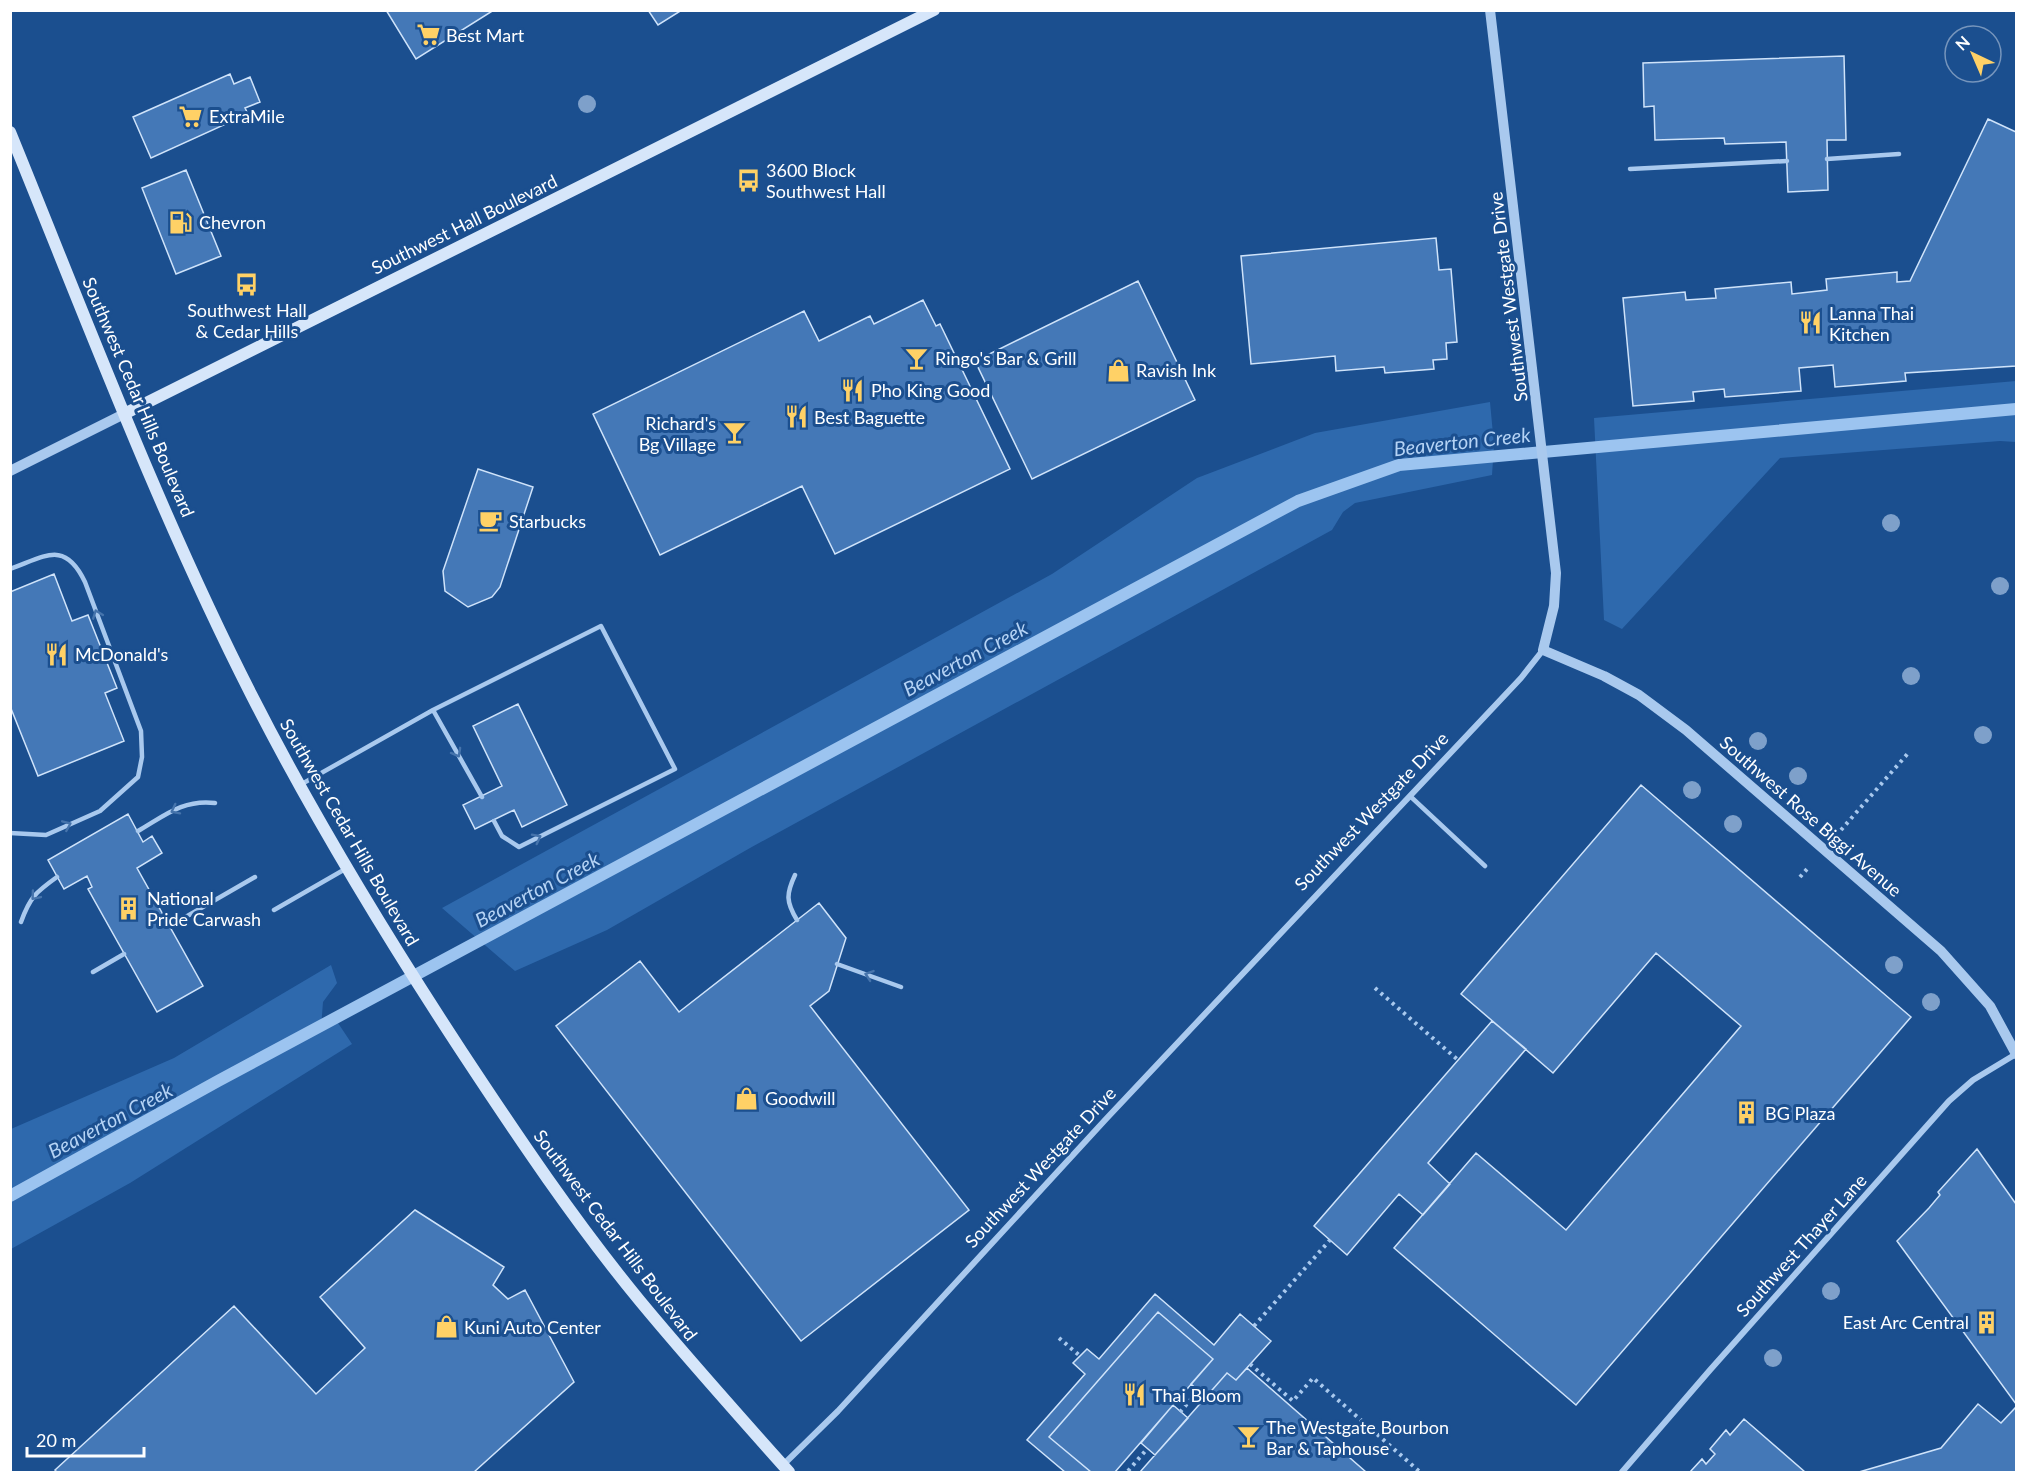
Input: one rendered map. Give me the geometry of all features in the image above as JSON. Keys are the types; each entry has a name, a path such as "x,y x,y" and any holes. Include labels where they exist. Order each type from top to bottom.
{"main road":[{"name":"Southwest Hall Boulevard","path":"126,413 934,10"},
{"name":"Southwest Cedar Hills Boulevard","path":"10,132 208,606 300,785 387,936 565,1203 638,1299 785,1469"}],"street":[{"name":"Southwest Westgate Drive","path":"785,1469 1106,1119 1521,678 1543,650 1554,606 1556,573 1549,494 1490,10"},
{"name":"Southwest Hall Boulevard","path":"10,471 126,413"},
{"name":"Southwest Rose Biggi Avenue","path":"1543,650 1612,680 1639,695 1686,730 1941,951 1990,1006 2016,1054"},
{"name":"Southwest Thayer Lane","path":"1622,1473 1710,1370 1949,1101 1973,1080 2016,1054"}],"lane":[{"path":"1827,159 1899,154"},
{"path":"1630,169 1787,161"},
{"path":"10,569 49,554 67,556 74,562 85,582 141,731 142,757 138,777 100,811 46,835 10,833"},
{"path":"300,785 433,710 601,626 675,770 519,847 502,836 494,821"},
{"path":"433,710 482,796"},
{"path":"1410,796 1485,866"},
{"path":"138,831 178,808 197,801 215,803"},
{"path":"274,910 348,868"},
{"path":"795,875 787,895 788,905 797,920"},
{"path":"21,922 29,900 38,890 57,877"},
{"path":"170,926 255,877"},
{"path":"93,972 124,954"},
{"path":"837,964 901,987"}],"path":[{"path":"1840,831 1910,751"},
{"path":"1800,877 1807,869"},
{"path":"1375,988 1458,1060"},
{"path":"1254,1326 1330,1240"},
{"path":"1059,1338 1080,1356"},
{"path":"1250,1364 1293,1401 1313,1378 1420,1473"},
{"path":"1180,1412 1199,1390"},
{"path":"1128,1471 1147,1449"}],"shaded area":[{"path":"2016,381 2016,442 2000,441 1780,458 1622,629 1604,620 1594,418"},
{"path":"1490,402 1494,445 1492,475 1355,503 1343,512 1332,530 750,848 607,930 515,971 442,908 1052,574 1197,478 1315,433"},
{"path":"331,965 337,983 323,1002 321,1028 336,1020 352,1044 130,1183 11,1249 11,1129 174,1058"}],"building":[{"name":"Best Mart","path":"386,10 494,10 416,59"},
{"path":"648,10 682,10 658,25"},
{"path":"1844,56 1846,140 1827,140 1828,190 1788,192 1786,142 1725,144 1724,138 1655,140 1654,106 1644,107 1643,63"},
{"name":"ExtraMile","path":"230,74 234,84 250,77 260,102 245,108 248,114 151,158 133,117"},
{"path":"1988,119 2016,132 2016,366 1905,373 1906,381 1835,387 1833,365 1799,368 1801,391 1725,397 1724,389 1693,392 1694,401 1633,406 1623,298 1685,292 1686,300 1716,298 1715,289 1791,282 1792,294 1827,290 1826,279 1897,272 1897,282 1910,281"},
{"name":"Chevron","path":"186,170 221,256 176,274 142,188"},
{"path":"1436,238 1439,270 1451,269 1457,342 1446,343 1447,359 1433,360 1434,369 1385,373 1384,367 1336,371 1335,356 1251,364 1241,256"},
{"path":"1138,281 1195,400 1032,479 975,361"},
{"path":"923,300 936,326 940,324 1010,469 835,554 802,486 660,555 593,414 804,311 819,341 870,316 874,324"},
{"name":"Starbucks","path":"478,469 533,487 500,587 492,597 468,607 445,591 443,571"},
{"name":"McDonald's","path":"54,574 72,621 88,615 117,688 105,693 124,741 38,776 10,706 10,592"},
{"path":"518,704 567,805 522,827 514,810 475,829 463,805 502,786 473,726"},
{"name":"BG Plaza","path":"1641,785 1911,1017 1576,1405 1394,1248 1476,1153 1566,1230 1741,1026 1656,953 1553,1073 1461,994"},
{"name":"National Pride Carwash","path":"128,814 143,842 152,836 162,853 137,868 203,986 157,1012 88,889 92,887 87,876 64,889 48,860"},
{"name":"Goodwill","path":"819,903 846,938 829,991 810,1006 969,1210 801,1341 556,1026 640,961 679,1012"},
{"path":"1492,1021 1526,1049 1428,1163 1450,1184 1423,1215 1399,1194 1347,1255 1314,1226"},
{"name":"East Arc Central","path":"1977,1149 2016,1204 2016,1404 1897,1241 1929,1208 1940,1195 1938,1192"},
{"name":"Kuni Auto Center","path":"415,1210 504,1267 493,1285 508,1299 525,1290 574,1382 474,1472 57,1472 55,1470 234,1306 316,1394 365,1348 320,1297"},
{"path":"1155,1294 1214,1345 1240,1314 1271,1341 1236,1380 1227,1373 1206,1397 1191,1384 1213,1359 1158,1312 1049,1437 1091,1472 1065,1472 1027,1440 1085,1374 1073,1363 1087,1349 1099,1359"},
{"name":"Thai Bloom","path":"1158,1312 1213,1359 1115,1472 1091,1472 1049,1437"},
{"name":"The Westgate Bourbon Bar & Taphouse","path":"1247,1368 1366,1472 1140,1472 1227,1373 1236,1380"},
{"path":"1978,1404 2001,1423 2016,1407 2016,1472 1859,1472 1941,1448"},
{"path":"1173,1405 1188,1418 1155,1455 1141,1443"},
{"path":"1744,1419 1805,1472 1690,1472 1702,1459 1706,1464 1715,1454 1710,1449 1726,1430 1730,1435"}],"waterway":[{"name":"Beaverton Creek","path":"10,1196 218,1081 1298,501 1399,465 2016,409"}],"place":[{"name":"Best Mart","path":"428,35"},
{"name":"ExtraMile","path":"191,116"},
{"name":"3600 Block Southwest Hall","path":"748,180"},
{"name":"Chevron","path":"181,222"},
{"name":"Southwest Hall & Cedar Hills","path":"247,284"},
{"name":"Lanna Thai Kitchen","path":"1811,323"},
{"name":"Ringo's Bar & Grill","path":"917,358"},
{"name":"Ravish Ink","path":"1118,370"},
{"name":"Pho King Good","path":"853,390"},
{"name":"Best Baguette","path":"796,417"},
{"name":"Richard's Bg Village","path":"734,433"},
{"name":"Starbucks","path":"491,521"},
{"name":"McDonald's","path":"57,654"},
{"name":"National Pride Carwash","path":"129,908"},
{"name":"Goodwill","path":"747,1098"},
{"name":"BG Plaza","path":"1747,1113"},
{"name":"East Arc Central","path":"1987,1322"},
{"name":"Kuni Auto Center","path":"446,1327"},
{"name":"Thai Bloom","path":"1134,1395"},
{"name":"The Westgate Bourbon Bar & Taphouse","path":"1248,1437"}]}
